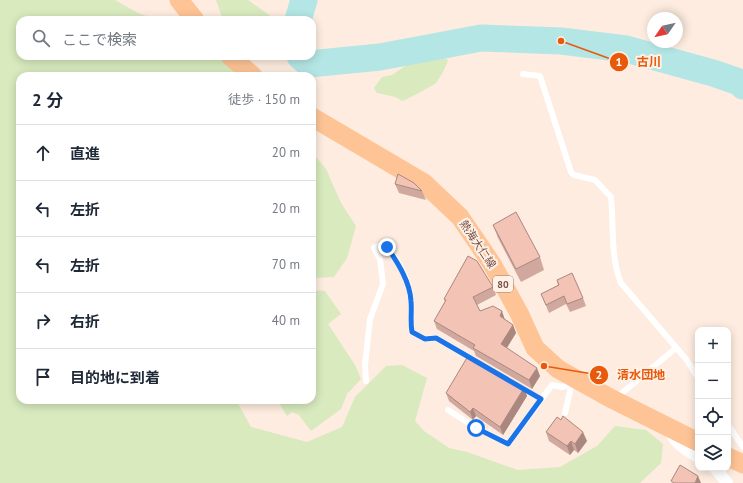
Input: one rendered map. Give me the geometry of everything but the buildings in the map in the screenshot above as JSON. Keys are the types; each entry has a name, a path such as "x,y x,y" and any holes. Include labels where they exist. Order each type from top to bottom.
{"main road":[{"path":"179,0 192,16"},
{"path":"235,60 248,72"},
{"name":"熱海大仁線","path":"316,119 424,183 460,217 492,264 519,313 535,348 571,382 614,400 695,440"},
{"path":"731,458 743,464"}],"street":[{"path":"670,428 672,436 676,442 695,455"},
{"path":"717,471 727,483"}],"lane":[{"path":"523,74 540,76 571,172 574,175 595,180 611,197 613,245 619,278 626,289 676,348 695,374"},
{"path":"366,381 365,365 370,319 373,306 383,284 380,259 374,248 383,244 393,256 406,280 411,301 410,315 412,332 425,339 436,338 478,362"},
{"path":"614,400 676,348"},
{"path":"509,380 541,399"},
{"path":"448,410 476,428 508,444 552,385 562,387 571,382"},
{"path":"565,413 571,382"},
{"path":"731,429 743,447"}],"green space":[{"path":"0,0 115,0 146,16 16,16 16,60 229,60 240,72 16,72 16,404 238,404 251,427 307,442 342,427 355,397 386,366 402,365 427,378 415,421 424,431 449,448 467,452 518,470 560,467 597,446 615,426 646,430 663,444 661,463 640,483 0,483"},
{"path":"216,0 248,0 270,16 222,16"},
{"path":"433,56 443,57 448,60 443,72 436,83 409,98 402,101 396,97 377,93 374,88 382,77 392,75 413,61"},
{"path":"316,157 326,169 341,203 356,226 347,258 334,277 316,278"},
{"path":"316,290 325,291 341,314 328,324 355,365 361,379 347,394 341,409 311,431 299,415 292,412 287,416 280,404 316,404"}],"waterway":[{"path":"299,16 304,0"},
{"path":"304,60 309,64 380,57 481,38 561,41 626,49 713,73 739,82 743,86"}],"place":[{"name":"古川","path":"561,41"},
{"name":"清水団地","path":"544,366"}],"route":[{"path":"387,247 406,280 411,301 410,315 412,332 425,339 436,338 454,347 541,399 508,444 476,428"}]}
